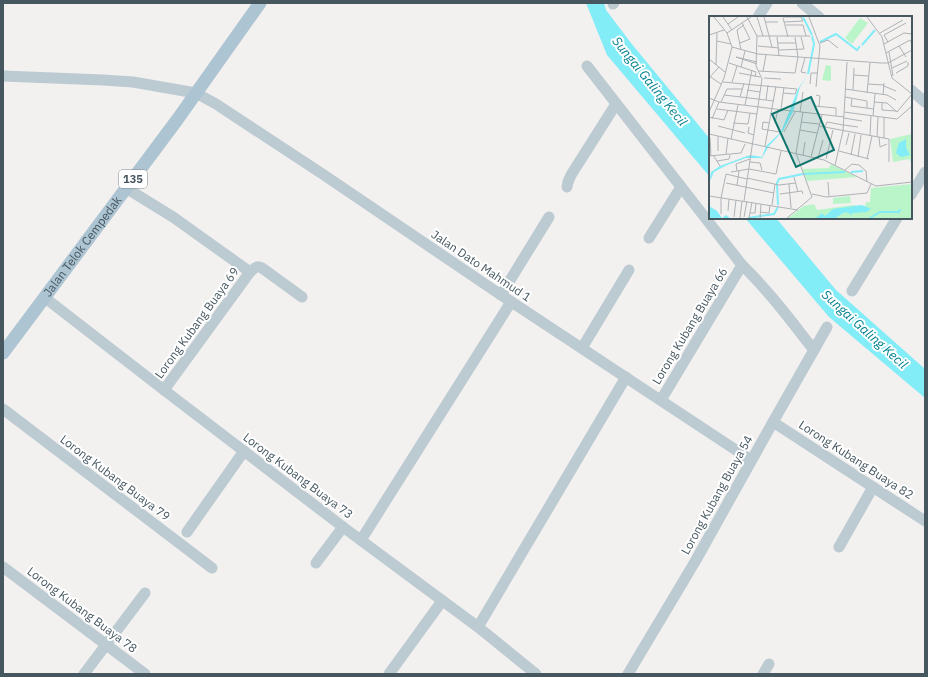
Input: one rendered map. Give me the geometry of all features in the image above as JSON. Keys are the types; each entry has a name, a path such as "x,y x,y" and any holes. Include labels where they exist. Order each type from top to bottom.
{"main road":[{"name":"Jalan Telok Cempedak","path":"3,353 196,93 260,3"}],"street":[{"path":"759,16 767,3"},
{"path":"802,3 819,16"},
{"path":"587,66 742,265 778,304 814,350"},
{"name":"Jalan Dato Mahmud 1","path":"3,76 133,82 196,93 216,104 311,166 511,302 751,460"},
{"path":"912,91 925,102"},
{"path":"567,187 571,175 616,104"},
{"path":"912,193 925,172"},
{"path":"649,238 681,187"},
{"path":"126,188 173,217 250,272 258,266 302,296"},
{"path":"501,295 549,217"},
{"path":"852,292 896,219"},
{"name":"Lorong Kubang Buaya 66","path":"661,400 742,265"},
{"path":"582,348 629,270"},
{"name":"Lorong Kubang Buaya 69","path":"164,390 250,272"},
{"name":"Lorong Kubang Buaya 73","path":"44,297 343,527 478,627 536,674"},
{"path":"361,540 511,302"},
{"name":"Lorong Kubang Buaya 54","path":"628,674 696,560 827,327"},
{"path":"478,627 626,377"},
{"name":"Lorong Kubang Buaya 79","path":"3,409 212,568"},
{"name":"Lorong Kubang Buaya 82","path":"773,422 925,521"},
{"path":"187,532 244,451"},
{"path":"839,547 873,487"},
{"path":"316,563 343,527"},
{"name":"Lorong Kubang Buaya 78","path":"3,567 145,674"},
{"path":"84,674 145,594"},
{"path":"389,674 442,601"},
{"path":"763,674 769,664"}],"water":[{"name":"Sungai Galing Kecil","path":"586,3 604,3 606,10 631,43 709,138 709,176 607,55"},
{"name":"Sungai Galing Kecil","path":"746,219 777,219 836,290 925,369 925,398 829,317"}]}
